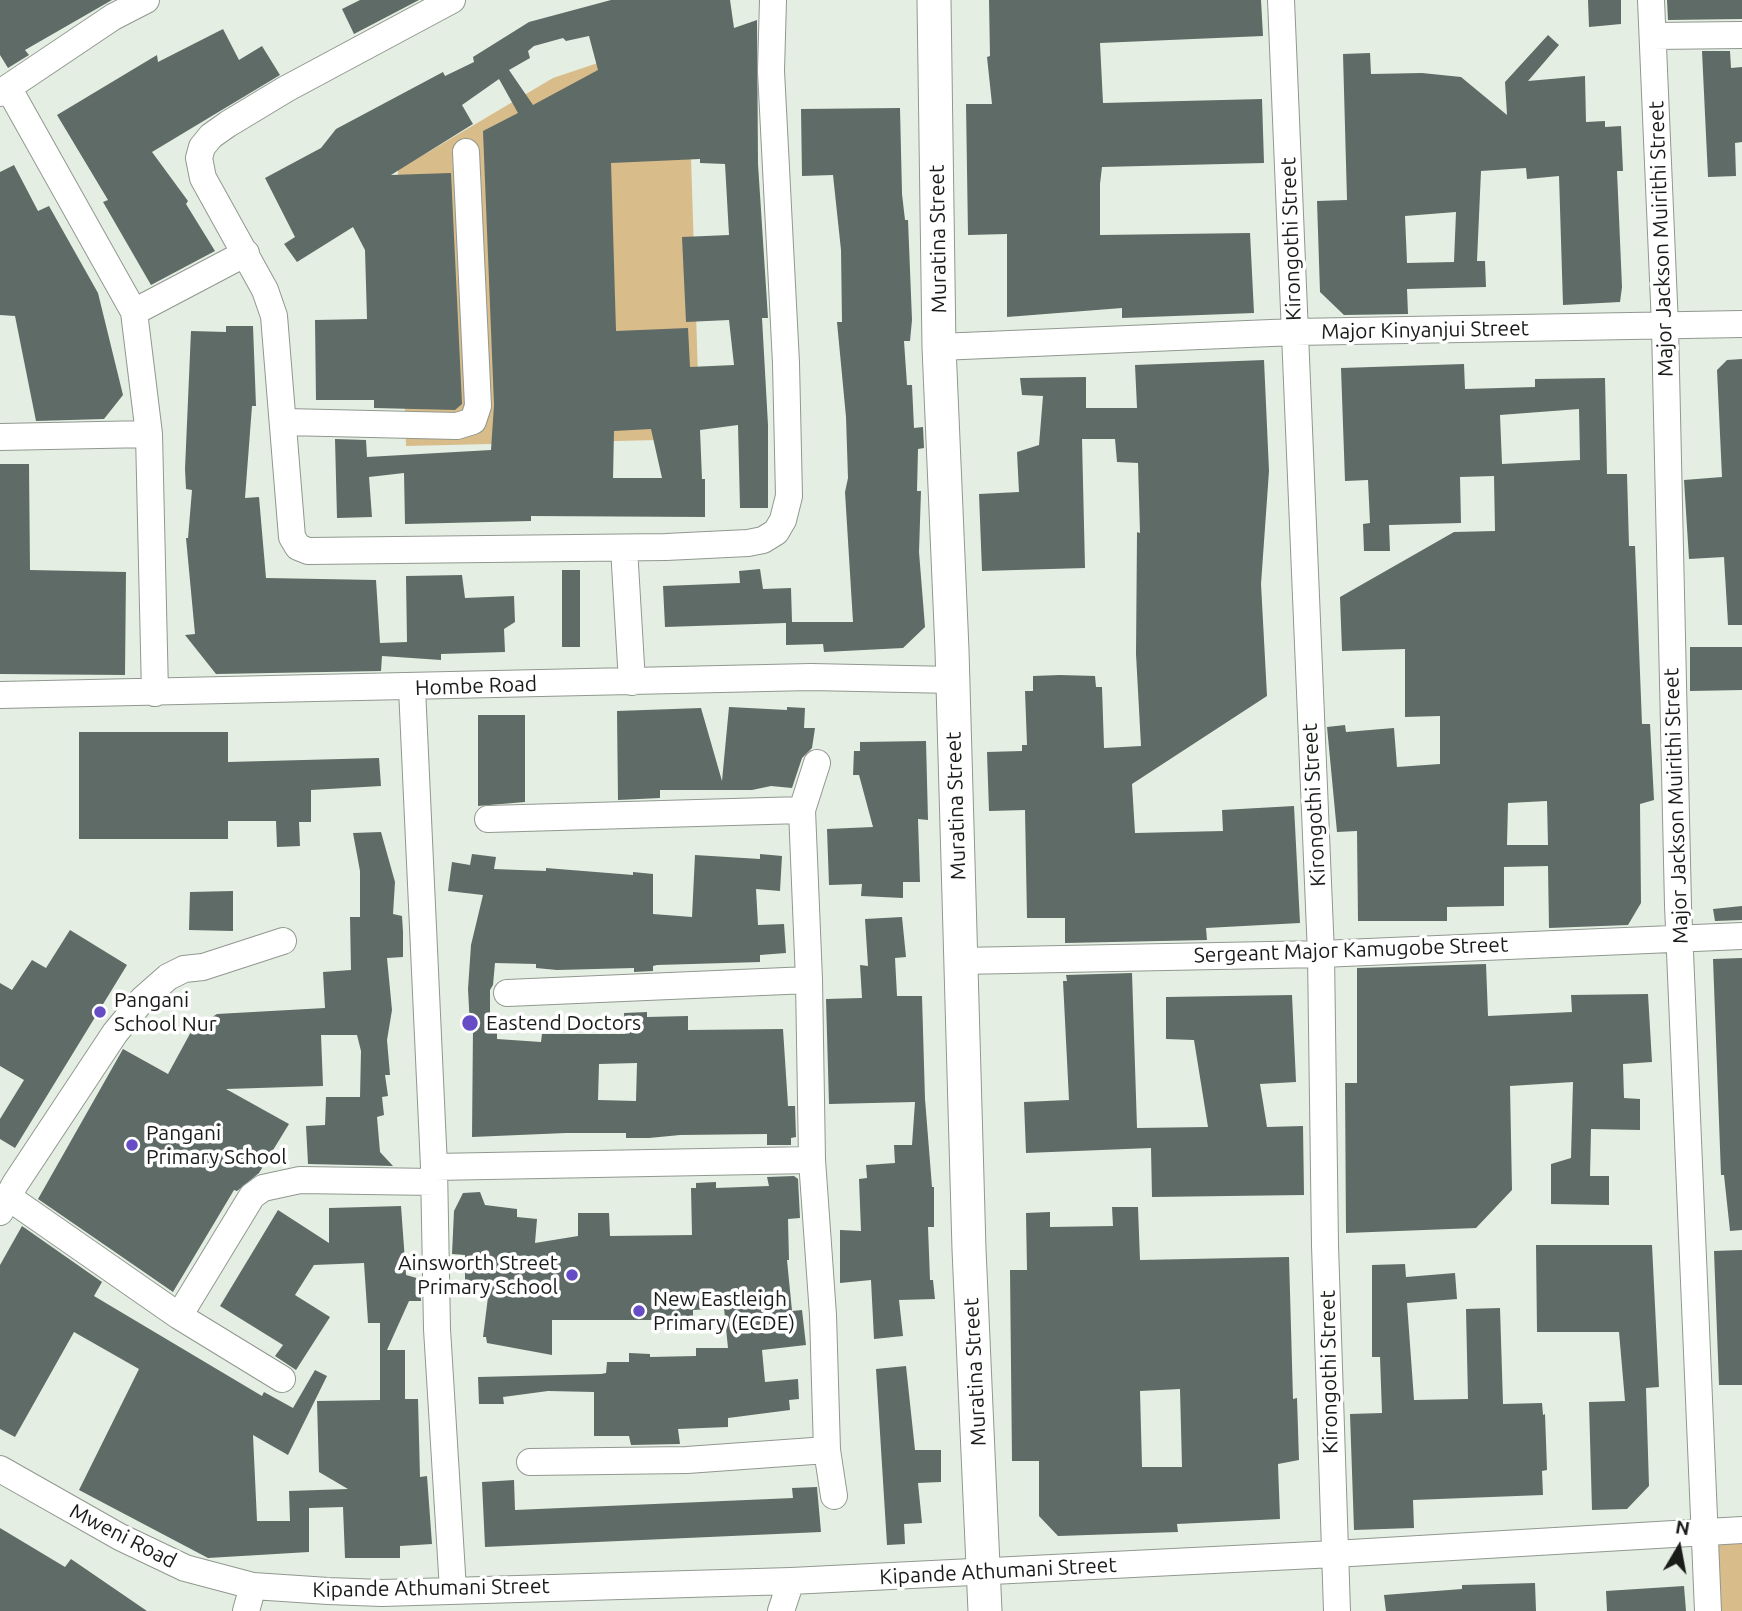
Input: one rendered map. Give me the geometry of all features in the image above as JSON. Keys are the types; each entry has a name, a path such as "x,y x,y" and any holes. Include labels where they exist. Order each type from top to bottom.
{"main road":[{"name":"Muratina Street","path":"934,0 939,347 953,680 969,1249 985,1611"}],"street":[{"path":"146,0 113,17 4,91 134,312 149,434 155,693"},
{"path":"453,0 286,89 228,124 202,147 199,158 203,177 246,253 274,316 285,422 292,537 298,547 308,551 624,548 763,540 776,531 787,510 786,363 771,71 773,0"},
{"name":"Kirongothi Street","path":"1281,0 1321,954 1337,1611"},
{"name":"Major Jackson Muirithi Street","path":"1651,0 1665,326 1680,938 1706,1531 1707,1611"},
{"path":"1653,36 1742,35"},
{"path":"285,422 457,426 473,421 478,406 466,152"},
{"path":"134,312 246,253"},
{"name":"Major Kinyanjui Street","path":"939,347 1296,332 1742,324"},
{"path":"0,437 149,434"},
{"path":"624,548 632,681"},
{"name":"Hombe Road","path":"0,695 874,677 953,680"},
{"path":"412,688 434,1175 437,1329 453,1590"},
{"path":"817,763 802,810 809,980 811,1160 823,1315 827,1450 834,1496"},
{"path":"488,819 802,810"},
{"name":"Sergeant Major Kamugobe Street","path":"960,961 1321,954 1742,936"},
{"path":"282,1379 180,1316 6,1192 115,1033 143,999 169,976 184,969 202,967 284,941"},
{"path":"507,993 809,980"},
{"path":"180,1316 252,1196 263,1188 300,1180 811,1160"},
{"path":"530,1462 687,1460 827,1450"},
{"name":"Mweni Road","path":"0,1469 120,1537 249,1599"},
{"name":"Kipande Athumani Street","path":"249,1599 453,1590 791,1581 1334,1554 1742,1530"},
{"path":"781,1611 791,1581"}],"shaded area":[{"path":"687,33 700,439 406,446 398,170 553,78"},
{"path":"1742,1530 1742,1611 1707,1611 1706,1531"}],"building":[{"path":"0,0 112,0 25,50 29,55 8,68 0,55"},
{"path":"360,0 419,0 354,34 342,9"},
{"path":"611,0 730,0 734,28 757,20 758,164 768,318 762,318 768,425 768,508 740,508 738,425 700,430 702,479 705,479 705,517 531,516 531,521 405,524 404,473 369,477 372,517 337,518 335,439 366,440 367,457 491,450 494,405 483,131 518,113 499,79 462,105 473,124 391,175 451,173 462,404 455,410 374,408 374,400 316,400 315,320 367,319 365,250 353,227 297,262 284,244 295,237 265,178 321,148 336,129 443,72 445,76 474,62 473,57 529,22","holes":["589,36 598,70 533,105 509,70 530,58 528,51 534,46 563,38 566,41","700,159 700,163 725,164 729,235 682,237 686,322 729,320 734,365 690,367 688,328 616,331 611,163","651,429 662,478 613,478 614,431"]},
{"path":"989,0 1261,0 1263,36 1100,43 1103,103 1262,99 1264,163 1102,167 1100,184 1100,235 1250,233 1254,313 1122,318 1122,308 1007,317 1007,234 968,235 966,104 992,104 987,57 990,56"},
{"path":"1588,0 1621,0 1621,24 1589,27"},
{"path":"1667,0 1742,0 1742,19 1668,20"},
{"path":"223,29 239,60 262,46 280,75 152,152 188,201 186,204 215,251 151,285 103,202 108,200 57,115 157,55 158,62"},
{"path":"1548,35 1559,45 1528,81 1585,76 1586,122 1605,121 1605,127 1621,126 1623,171 1617,171 1622,287 1620,302 1563,305 1559,176 1527,179 1526,168 1481,171 1477,261 1485,261 1486,287 1407,289 1408,314 1344,315 1320,292 1317,201 1347,200 1343,54 1370,53 1371,74 1422,73 1461,77 1507,115 1505,82","holes":["1456,212 1454,262 1407,263 1405,216"]},
{"path":"1702,51 1730,51 1731,68 1742,67 1742,142 1735,143 1736,176 1708,177"},
{"path":"900,108 902,194 905,220 908,220 912,320 910,341 904,341 907,385 912,385 914,428 923,427 924,448 918,449 917,491 921,491 919,552 925,627 903,648 824,652 823,644 786,645 786,623 665,627 663,586 740,583 739,571 760,569 763,589 791,588 792,622 853,622 845,492 848,478 846,417 837,322 842,322 841,250 833,175 802,176 801,109"},
{"path":"14,165 38,211 49,206 98,293 123,395 104,419 36,421 15,316 0,315 0,172"},
{"path":"226,326 253,326 256,406 252,406 245,498 259,497 266,578 376,580 380,643 407,642 406,576 462,575 465,598 514,596 515,622 504,629 505,652 441,654 441,660 382,656 381,671 216,674 185,635 195,634 186,538 192,490 186,489 185,469 191,331 226,332"},
{"path":"1742,359 1742,625 1728,625 1724,557 1689,559 1684,480 1722,477 1717,370 1727,360"},
{"path":"1264,360 1269,471 1261,584 1267,696 1132,784 1135,833 1223,831 1222,810 1294,806 1300,923 1206,928 1207,940 1065,943 1065,918 1027,918 1025,810 989,811 987,752 1022,751 1022,745 1027,745 1025,691 1033,691 1033,676 1095,676 1096,687 1102,687 1104,748 1141,746 1136,654 1137,532 1140,533 1138,463 1117,462 1115,439 1082,439 1085,568 982,571 979,494 1019,492 1017,452 1039,445 1043,396 1022,395 1020,378 1086,377 1086,408 1137,408 1135,365"},
{"path":"1464,364 1465,389 1535,387 1535,379 1605,378 1607,474 1627,474 1629,546 1635,546 1642,724 1650,724 1654,800 1640,804 1641,903 1628,925 1549,928 1548,866 1504,867 1504,906 1447,907 1447,921 1358,921 1357,831 1337,832 1327,727 1345,725 1346,732 1394,728 1397,767 1440,764 1440,716 1405,717 1405,649 1342,651 1340,597 1454,532 1495,531 1494,476 1460,477 1461,523 1389,525 1390,551 1364,551 1363,524 1370,523 1368,480 1345,481 1341,368","holes":["1579,409 1580,460 1502,464 1500,415","1547,801 1548,845 1507,845 1508,803"]},
{"path":"0,464 29,464 30,570 126,572 125,675 0,674"},
{"path":"562,570 580,570 580,647 562,647"},
{"path":"1690,647 1742,647 1742,690 1690,691"},
{"path":"729,707 787,710 787,707 805,708 804,728 815,728 812,748 802,758 792,788 771,786 752,790 660,790 660,798 618,800 617,711 701,708 722,781"},
{"path":"478,715 525,715 525,802 478,806"},
{"path":"79,732 228,732 228,762 379,758 381,786 311,790 311,822 299,822 300,846 277,847 276,821 228,821 228,839 79,839"},
{"path":"926,741 928,820 918,819 920,882 903,882 903,898 861,896 862,884 829,885 827,829 873,827 859,775 853,775 854,751 860,751 860,742"},
{"path":"381,832 395,882 393,914 402,916 403,932 403,957 387,958 392,1010 387,1040 390,1075 385,1075 388,1096 382,1097 384,1115 377,1117 380,1152 393,1166 308,1164 306,1126 325,1125 326,1097 360,1097 361,1051 357,1035 321,1035 323,1086 226,1089 289,1124 259,1173 237,1191 234,1190 173,1292 38,1199 123,1049 168,1074 192,1030 217,1014 325,1008 323,972 351,970 350,917 360,917 360,871 353,833"},
{"path":"472,854 496,857 494,869 546,871 546,868 633,875 633,872 653,874 653,914 692,917 695,855 760,859 760,854 782,856 780,891 756,889 758,925 784,924 786,953 760,955 760,962 657,965 653,966 653,971 634,972 634,968 557,970 536,968 536,964 495,963 490,990 490,1030 497,1030 497,1039 541,1042 542,1034 625,1034 624,1013 647,1012 647,1017 688,1016 688,1030 783,1029 788,1106 795,1106 796,1137 791,1138 791,1145 767,1145 767,1134 626,1138 626,1133 566,1133 472,1137 473,1027 470,1027 468,989 471,945 483,895 448,891 452,862 470,865","holes":["637,1063 636,1101 598,1100 599,1064"]},
{"path":"233,891 233,931 189,930 190,892"},
{"path":"1742,906 1742,920 1715,921 1713,909"},
{"path":"902,917 906,957 895,958 897,996 922,996 925,1099 934,1187 934,1227 928,1227 930,1280 933,1280 935,1299 899,1300 903,1336 874,1339 871,1280 840,1283 840,1230 861,1231 859,1179 867,1178 866,1165 895,1163 894,1145 912,1145 915,1102 829,1104 826,999 862,998 860,965 868,966 865,919"},
{"path":"70,930 127,965 15,1148 0,1139 0,1119 24,1080 0,1066 0,983 12,990 32,960 46,968"},
{"path":"1742,958 1742,1230 1730,1231 1724,1175 1721,1175 1713,959"},
{"path":"1486,964 1488,1016 1572,1012 1571,995 1648,994 1652,1062 1623,1064 1624,1098 1640,1099 1640,1130 1591,1129 1590,1176 1609,1176 1609,1205 1551,1204 1551,1164 1571,1158 1573,1082 1510,1086 1512,1190 1476,1228 1346,1233 1345,1083 1357,1083 1357,968"},
{"path":"1132,973 1137,1128 1208,1127 1194,1040 1166,1039 1166,997 1292,995 1296,1082 1260,1084 1267,1127 1303,1126 1304,1195 1152,1197 1151,1148 1026,1153 1024,1102 1069,1100 1063,981 1067,981 1066,975"},
{"path":"794,1176 798,1179 800,1218 788,1219 787,1260 792,1311 802,1310 806,1345 762,1350 765,1382 798,1379 799,1399 789,1400 790,1410 728,1418 728,1427 678,1429 680,1444 631,1445 629,1436 594,1436 594,1392 548,1391 503,1397 504,1404 479,1404 478,1377 601,1374 606,1373 607,1362 629,1362 629,1353 650,1354 650,1357 696,1356 696,1348 728,1348 724,1308 693,1310 693,1320 552,1320 552,1355 487,1343 486,1337 483,1337 489,1289 465,1288 465,1255 452,1254 454,1211 463,1193 480,1192 485,1205 517,1209 517,1217 537,1219 535,1243 578,1236 578,1213 609,1213 610,1236 692,1235 691,1188 696,1188 696,1183 716,1182 716,1188 769,1186 767,1177"},
{"path":"401,1206 406,1275 420,1279 421,1301 409,1301 387,1350 405,1350 405,1399 418,1399 420,1477 427,1476 432,1544 400,1546 400,1558 345,1558 343,1507 309,1508 309,1552 208,1558 79,1490 139,1369 74,1332 15,1437 0,1429 0,1265 22,1226 102,1282 94,1296 262,1396 264,1392 293,1408 315,1370 327,1376 288,1455 253,1435 257,1521 290,1521 289,1491 348,1489 319,1472 317,1401 380,1400 380,1323 368,1323 364,1263 314,1265 295,1295 330,1317 296,1370 275,1356 283,1345 220,1306 278,1210 329,1243 329,1208"},
{"path":"1112,1207 1138,1207 1140,1260 1289,1257 1293,1399 1297,1398 1299,1460 1278,1464 1280,1519 1177,1524 1178,1532 1058,1536 1039,1516 1039,1461 1012,1461 1010,1270 1027,1270 1026,1213 1050,1212 1050,1227 1113,1226","holes":["1180,1389 1182,1467 1142,1467 1140,1391"]},
{"path":"1536,1245 1652,1245 1659,1387 1646,1388 1649,1486 1627,1509 1592,1510 1589,1402 1625,1401 1619,1332 1537,1332"},
{"path":"1742,1250 1742,1385 1719,1385 1714,1251"},
{"path":"1405,1264 1406,1277 1455,1273 1457,1299 1407,1303 1414,1400 1468,1399 1466,1309 1500,1308 1503,1404 1542,1403 1543,1415 1545,1414 1547,1470 1542,1471 1543,1495 1413,1500 1414,1528 1354,1530 1350,1414 1382,1413 1380,1357 1372,1357 1372,1265"},
{"path":"906,1366 915,1450 941,1450 941,1482 918,1483 922,1523 904,1524 905,1544 887,1545 876,1369"},
{"path":"514,1480 515,1510 793,1498 792,1488 817,1487 821,1532 485,1547 482,1482"},
{"path":"0,1528 65,1567 71,1559 147,1611 0,1611"},
{"path":"1535,1583 1536,1611 1386,1611 1384,1595 1462,1589 1462,1585"},
{"path":"1684,1586 1686,1611 1607,1611 1606,1591"}],"place":[{"name":"Pangani School Nur","path":"100,1012"},
{"name":"Eastend Doctors","path":"470,1023"},
{"name":"Pangani Primary School","path":"132,1145"},
{"name":"Ainsworth Street Primary School","path":"572,1275"},
{"name":"New Eastleigh Primary (ECDE)","path":"639,1311"}]}
